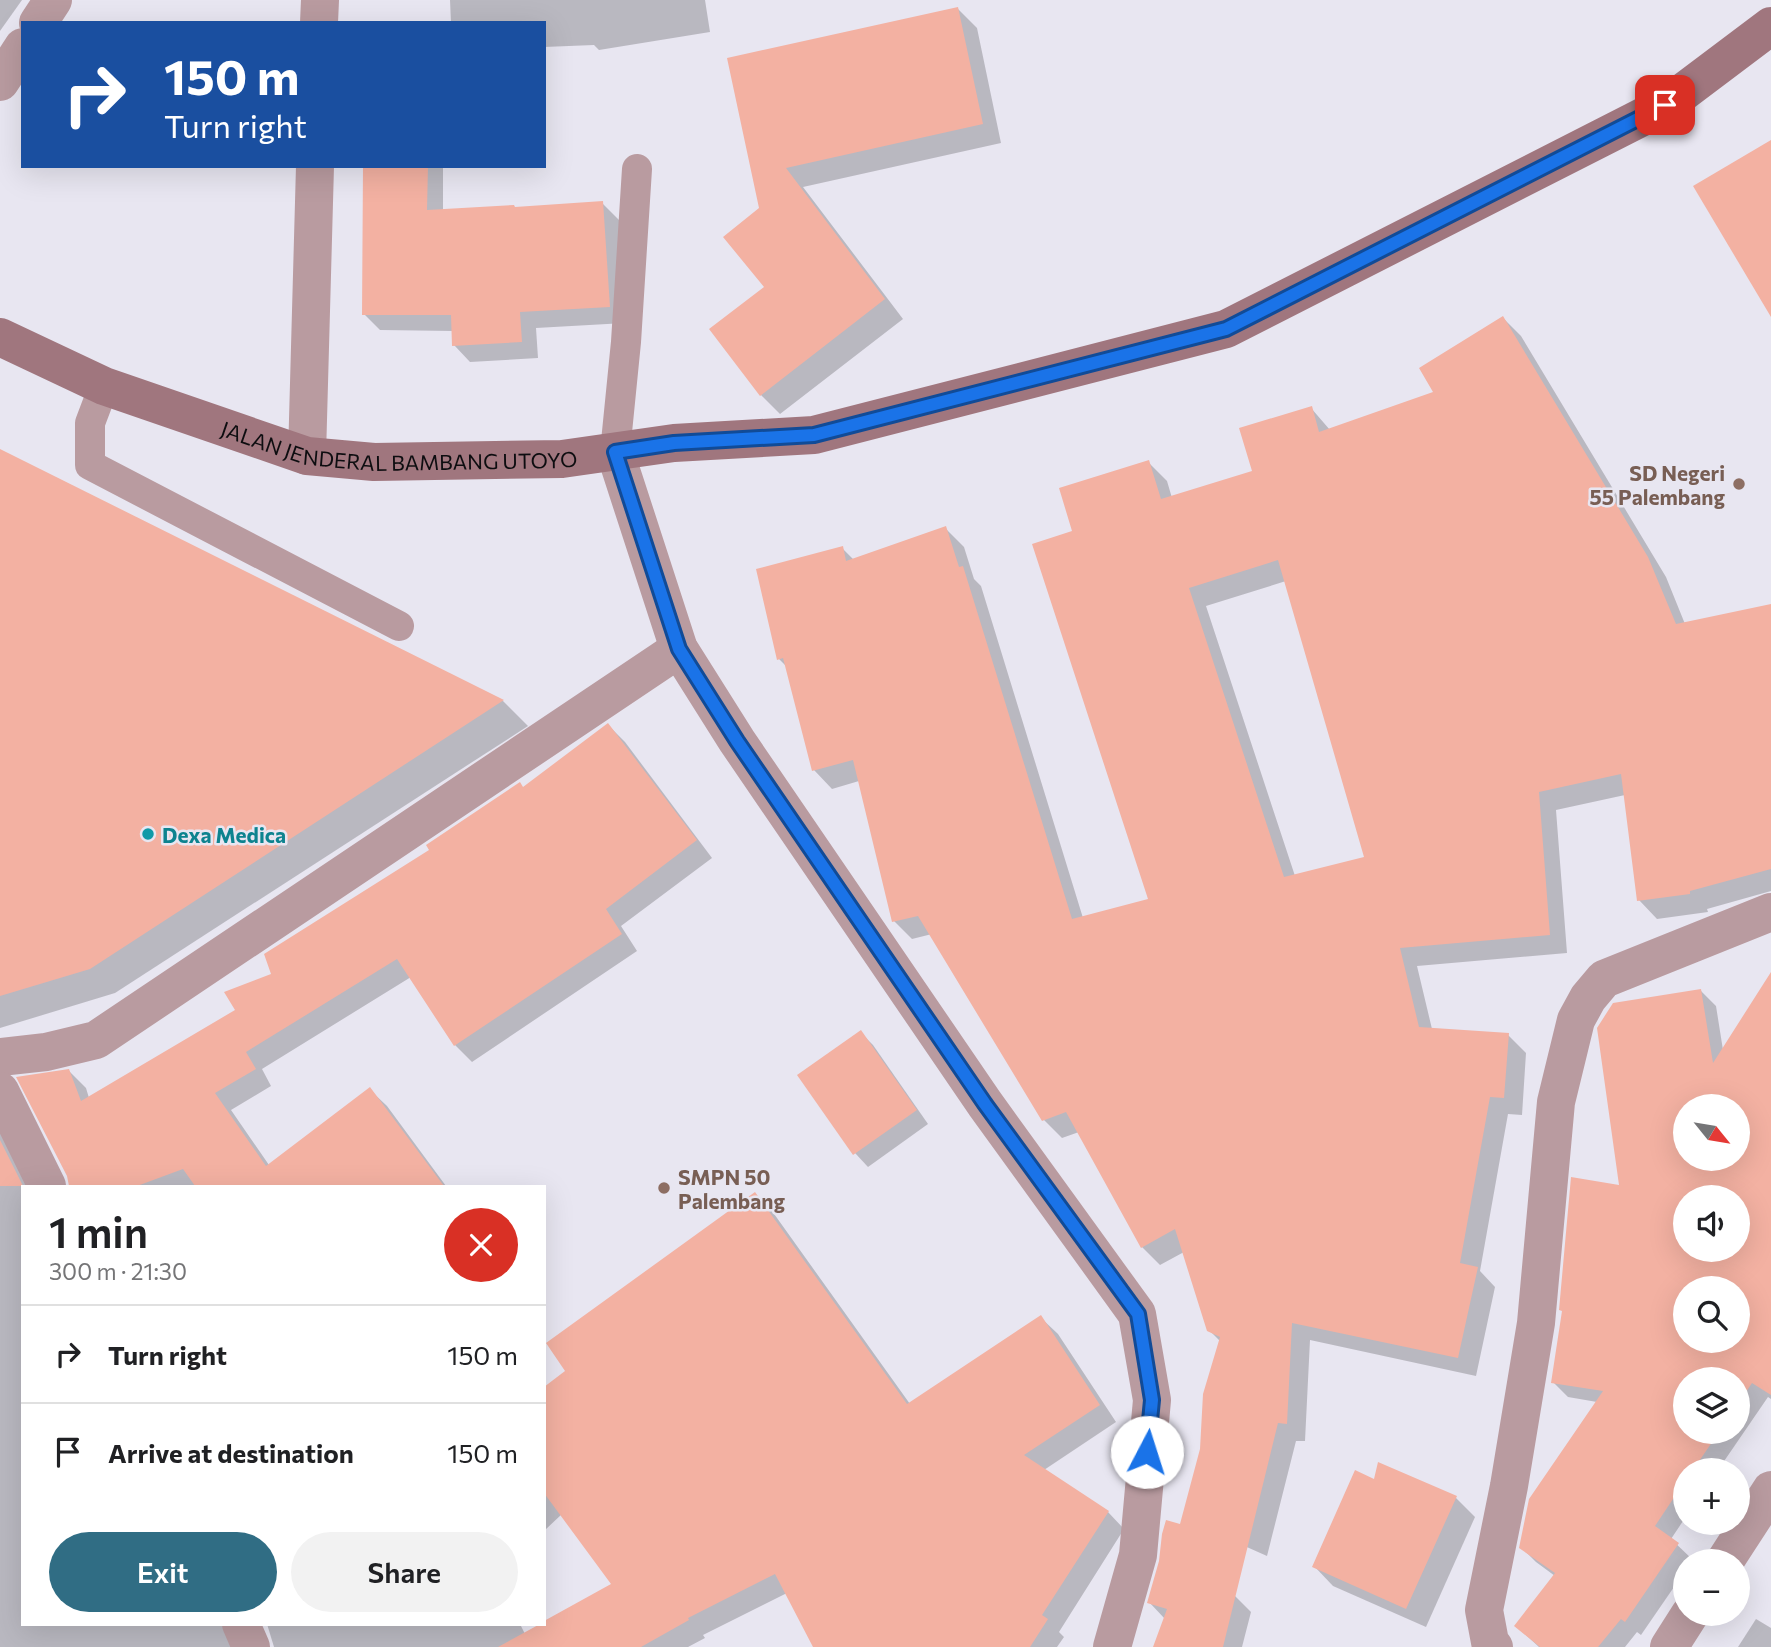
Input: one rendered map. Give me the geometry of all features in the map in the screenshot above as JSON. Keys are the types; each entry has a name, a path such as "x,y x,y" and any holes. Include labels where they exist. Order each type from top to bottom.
{"street":[{"path":"39,21 52,0"},
{"path":"319,21 320,0"},
{"name":"JALAN JENDERAL BAMBANG UTOYO","path":"0,337 104,386 307,456 374,462 562,459 674,443 814,435 1226,329 1665,105 1771,26"},
{"path":"0,82 21,50"},
{"path":"307,456 315,168"},
{"path":"615,452 679,649 737,741 985,1104 1138,1314 1152,1400 1138,1555 1112,1647"},
{"path":"0,1058 46,1052 96,1040 679,649"},
{"path":"1494,1647 1490,1642 1484,1610 1509,1486 1536,1323 1556,1102 1576,1020 1588,998 1604,979 1771,912"},
{"path":"0,1091 47,1185"},
{"path":"1733,1549 1771,1490"},
{"path":"242,1626 251,1647"},
{"path":"1669,1647 1682,1626"}],"lane":[{"path":"615,452 626,342 637,169"},
{"path":"104,386 90,423 90,465 400,626"}],"building":[{"path":"958,7 983,124 786,168 885,299 760,396 709,329 764,287 723,237 759,208 727,58"},
{"path":"1771,140 1771,317 1693,186"},
{"path":"363,168 428,168 427,210 603,201 610,307 520,312 522,342 452,346 451,315 362,315"},
{"path":"1503,316 1648,557 1676,624 1771,604 1771,869 1690,891 1690,894 1637,901 1621,774 1539,792 1550,935 1400,948 1419,1027 1509,1033 1504,1098 1490,1097 1460,1263 1478,1267 1458,1358 1292,1323 1287,1424 1278,1423 1223,1647 1153,1647 1167,1609 1147,1603 1159,1561 1166,1520 1180,1524 1200,1449 1203,1394 1220,1337 1207,1331 1175,1229 1141,1248 1066,1112 1042,1121 918,916 892,922 853,760 812,771 783,658 777,660 756,569 843,546 846,561 946,526 959,567 963,566 1072,919 1148,899 1032,544 1072,531 1059,488 1149,460 1161,499 1252,471 1239,428 1312,406 1319,432 1433,392 1419,368","holes":["1278,560 1364,857 1284,877 1189,588"]},
{"name":"Dexa Medica","path":"0,449 504,700 90,969 0,996"},
{"path":"608,723 697,840 606,909 622,934 454,1046 397,959 246,1052 256,1069 215,1093 266,1166 370,1087 443,1185 194,1185 183,1169 140,1185 69,1185 67,1176 16,1077 69,1069 81,1101 235,1010 224,992 271,974 264,954 429,850 426,845 520,782 523,787"},
{"path":"1771,972 1771,1395 1752,1383 1750,1386 1750,1367 1673,1367 1673,1444 1711,1444 1701,1458 1673,1458 1673,1499 1655,1526 1679,1543 1625,1622 1621,1619 1598,1647 1540,1647 1514,1626 1555,1573 1519,1548 1529,1499 1603,1391 1551,1383 1562,1311 1559,1310 1571,1177 1619,1185 1597,1028 1613,1003 1701,989 1713,1063"},
{"path":"861,1030 917,1110 853,1155 797,1075"},
{"path":"0,1140 22,1185 0,1186"},
{"path":"755,1192 907,1404 1041,1315 1100,1405 1024,1455 1109,1511 1042,1615 1048,1619 1030,1647 813,1647 775,1574 688,1618 689,1620 641,1647 498,1647 536,1626 546,1626 546,1620 611,1584 546,1496 546,1385 565,1371 546,1343"},
{"path":"1378,1462 1457,1496 1406,1609 1312,1567 1355,1470 1374,1479"}],"place":[{"name":"SD Negeri 55 Palembang","path":"1739,484"},
{"name":"Dexa Medica","path":"148,834"},
{"name":"SMPN 50 Palembang","path":"664,1188"}],"route":[{"path":"1147,1452 1152,1400 1138,1314 985,1104 737,741 679,649 615,452 674,443 814,435 1226,329 1665,105"}]}
